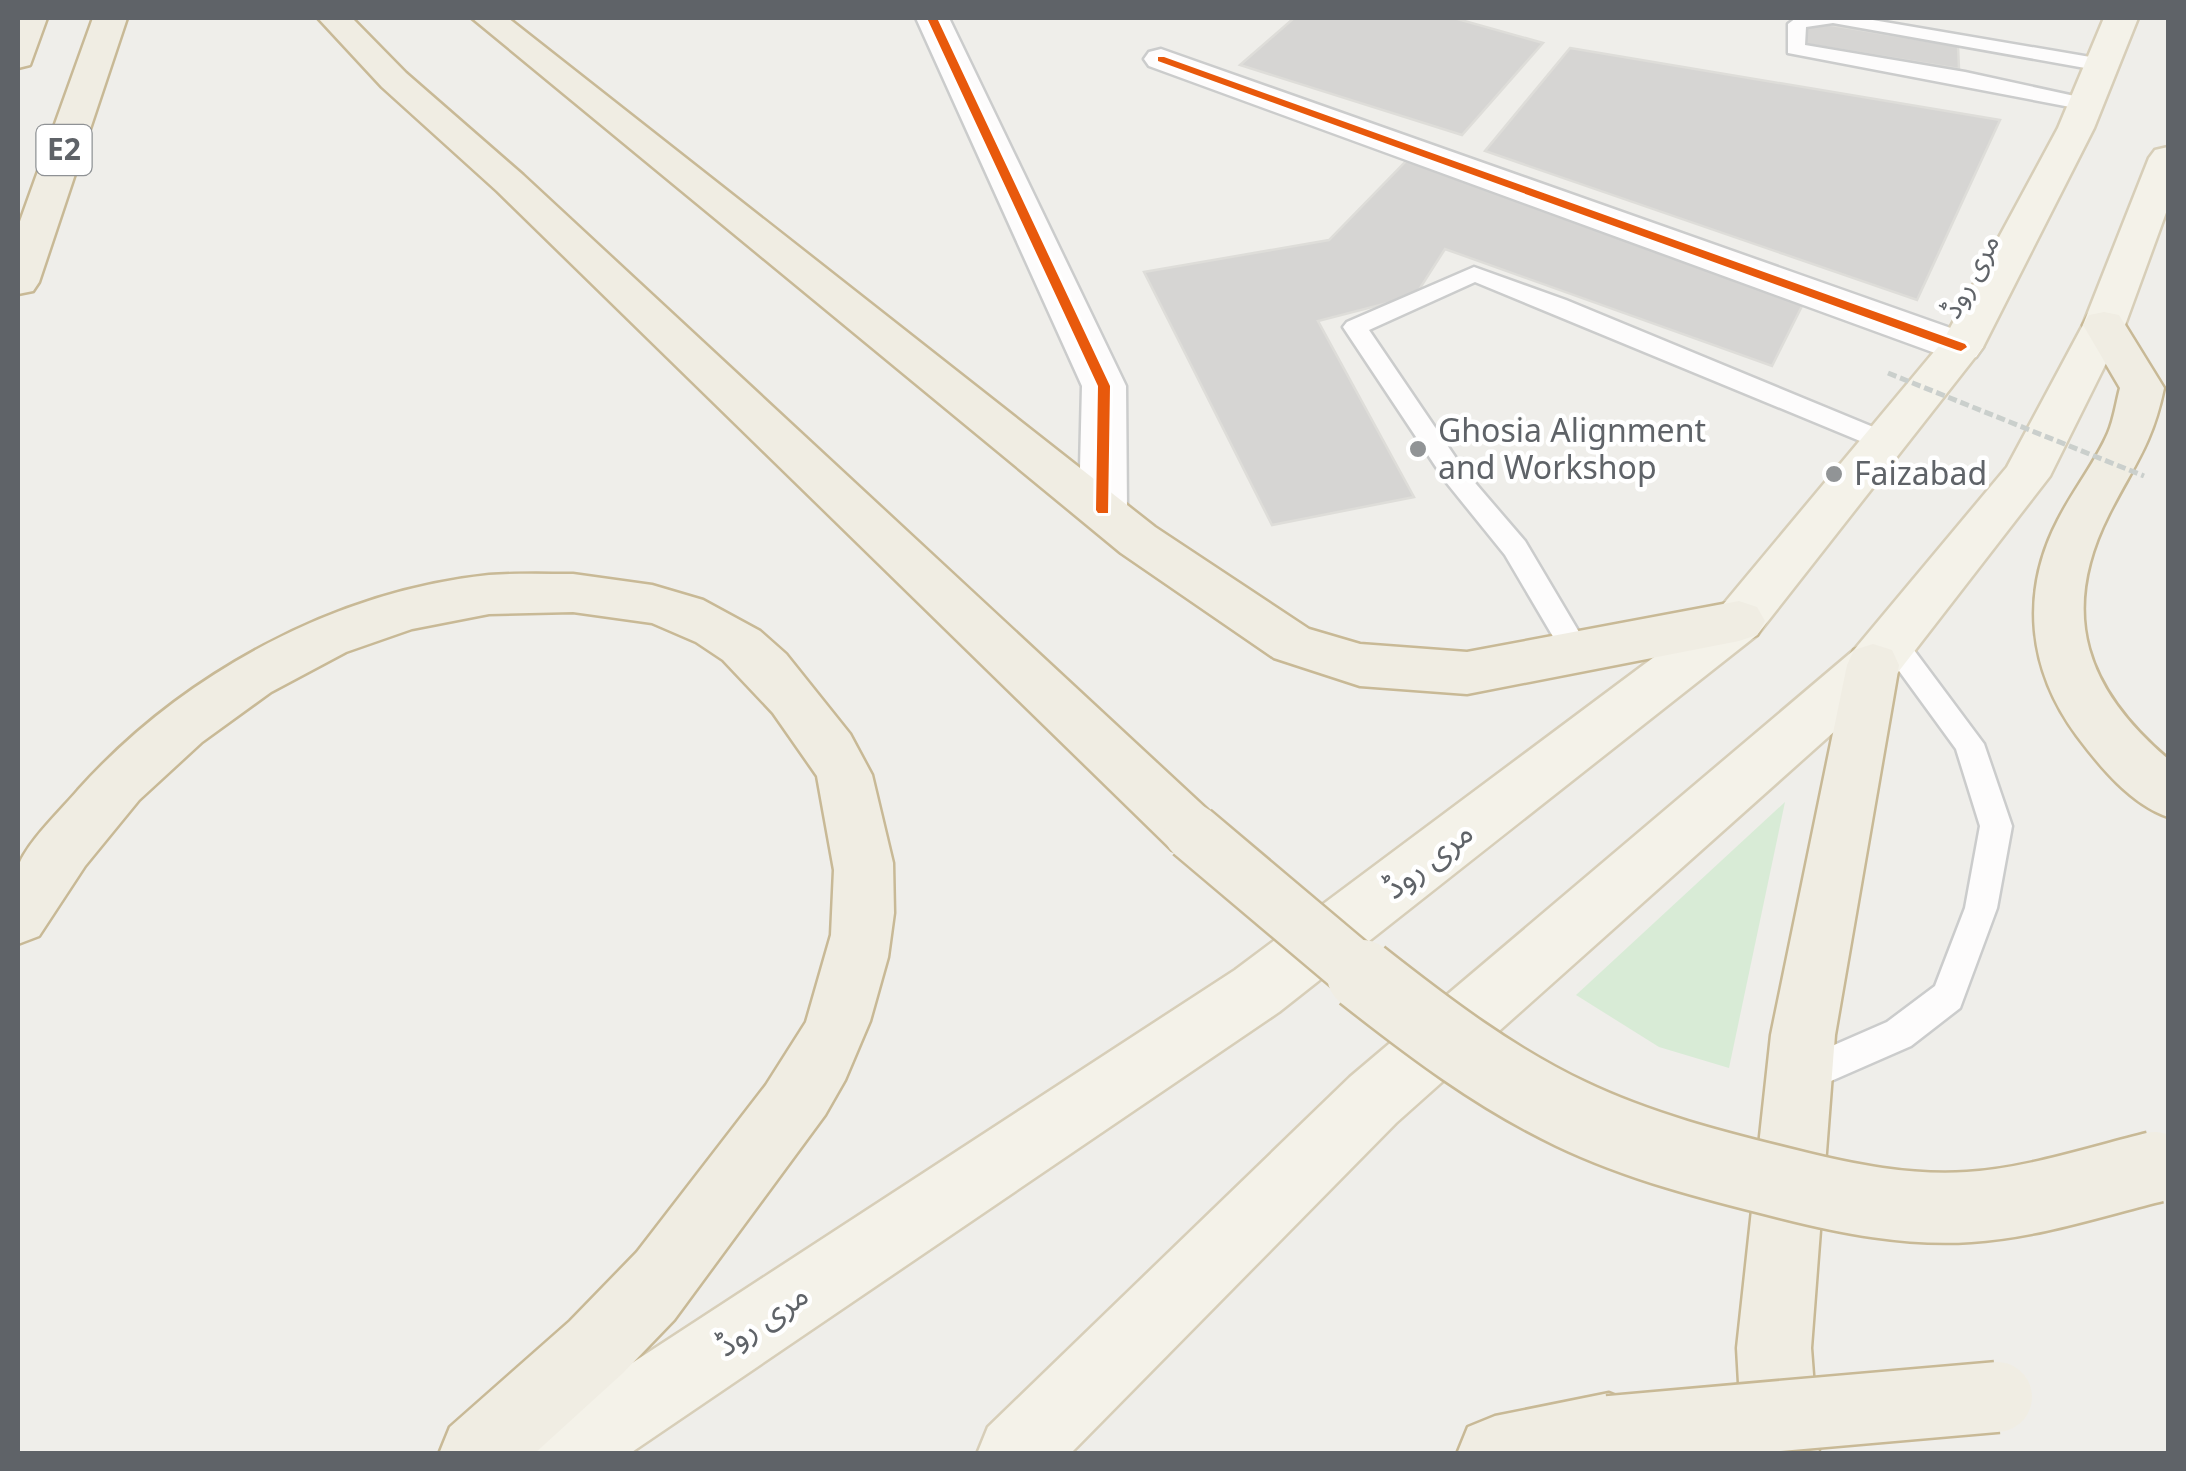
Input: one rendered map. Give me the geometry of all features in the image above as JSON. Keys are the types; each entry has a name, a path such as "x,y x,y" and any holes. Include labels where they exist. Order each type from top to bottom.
{"highway":[{"path":"18,58 30,18"},
{"name":"E2","path":"18,282 110,18"},
{"path":"334,18 394,80 510,183 1192,832 1409,1013 1487,1066 1551,1104 1658,1149 1849,1198 1920,1205 1991,1205 2155,1167"},
{"path":"488,18 1152,550 1292,644 1360,665 1467,672 1739,621"},
{"path":"2104,325 2142,388 2132,430 2077,530 2061,589 2056,633 2077,698 2126,757 2168,793"},
{"path":"18,917 32,892 88,821 142,761 218,699 295,652 395,613 450,597 528,590 620,596 688,612 749,648 788,688 844,772 864,871 858,956 829,1044 776,1126 636,1309 476,1454"},
{"path":"1781,1454 1774,1348 1803,1035 1882,653"},
{"path":"1496,1454 1609,1432 1997,1397"}],"main road":[{"name":"مری روڈ","path":"562,1454 1257,991 1739,621 1961,348 2086,104 2120,18"},
{"path":"1014,1454 1373,1100 1882,653 2026,476 2158,217 2168,158"}],"street":[{"path":"932,18 1104,386 1103,510"},
{"path":"1161,59 1961,348"}],"lane":[{"path":"2086,104 1965,78 1795,49 1798,24 1810,18 1832,18 2102,65"},
{"path":"1578,654 1515,548 1454,476 1354,327 1474,274 1558,305 1886,442"},
{"path":"1800,1078 1899,1034 1948,997 1981,908 1996,826 1969,744 1882,653"}],"path":[{"path":"1888,374 2144,476"}],"green space":[{"path":"1785,802 1729,1068 1659,1047 1576,995"}],"building":[{"path":"1294,18 1454,18 1543,43 1462,135 1240,65"},
{"path":"1807,21 1958,46 1959,69 1805,44"},
{"path":"1570,48 2000,120 1917,300 1485,151"},
{"path":"1412,155 1806,298 1772,366 1445,249 1415,296 1318,321 1414,497 1272,525 1144,272 1329,240"}],"cycle path":[{"path":"932,18 1104,386 1103,510"},
{"path":"1161,59 1961,347"}],"place":[{"name":"Ghosia Alignment and Workshop","path":"1418,449"},
{"name":"Faizabad","path":"1834,474"}]}
